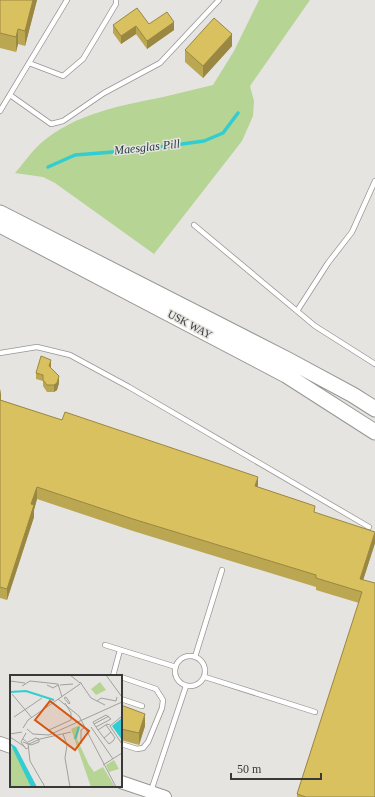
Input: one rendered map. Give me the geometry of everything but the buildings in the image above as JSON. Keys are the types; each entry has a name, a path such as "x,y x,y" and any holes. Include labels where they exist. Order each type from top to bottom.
{"main road":[{"name":"USK WAY","path":"0,213 288,360 353,395 375,409"},
{"name":"USK WAY","path":"0,225 286,375 375,432"}],"street":[{"path":"0,743 10,747"},
{"path":"122,782 165,797"}],"lane":[{"path":"0,111 67,0"},
{"path":"29,63 63,76 83,59 116,4 116,0"},
{"path":"10,95 51,124 63,121 104,93 160,63 219,0"},
{"path":"297,311 328,263 352,232 375,181"},
{"path":"194,225 316,326 375,364"},
{"path":"0,353 37,347 70,355 129,387 369,527"},
{"path":"195,657 222,570"},
{"path":"105,645 176,667"},
{"path":"114,675 120,650"},
{"path":"186,657 195,657 199,659 205,667 204,677 195,686 186,686 182,684 176,676 176,667 186,657"},
{"path":"122,677 156,689 163,700 162,708 148,742 143,748 137,749 122,744"},
{"path":"204,677 315,712"},
{"path":"151,792 186,686"},
{"path":"122,699 142,706"}],"green space":[{"path":"259,0 310,0 250,86 254,101 253,116 242,141 154,254 55,183 43,177 15,173 41,143 69,124 99,112 213,85 234,51"}],"waterway":[{"name":"Maesglas Pill","path":"48,167 75,155 138,150 204,141 223,133 238,113"}]}
